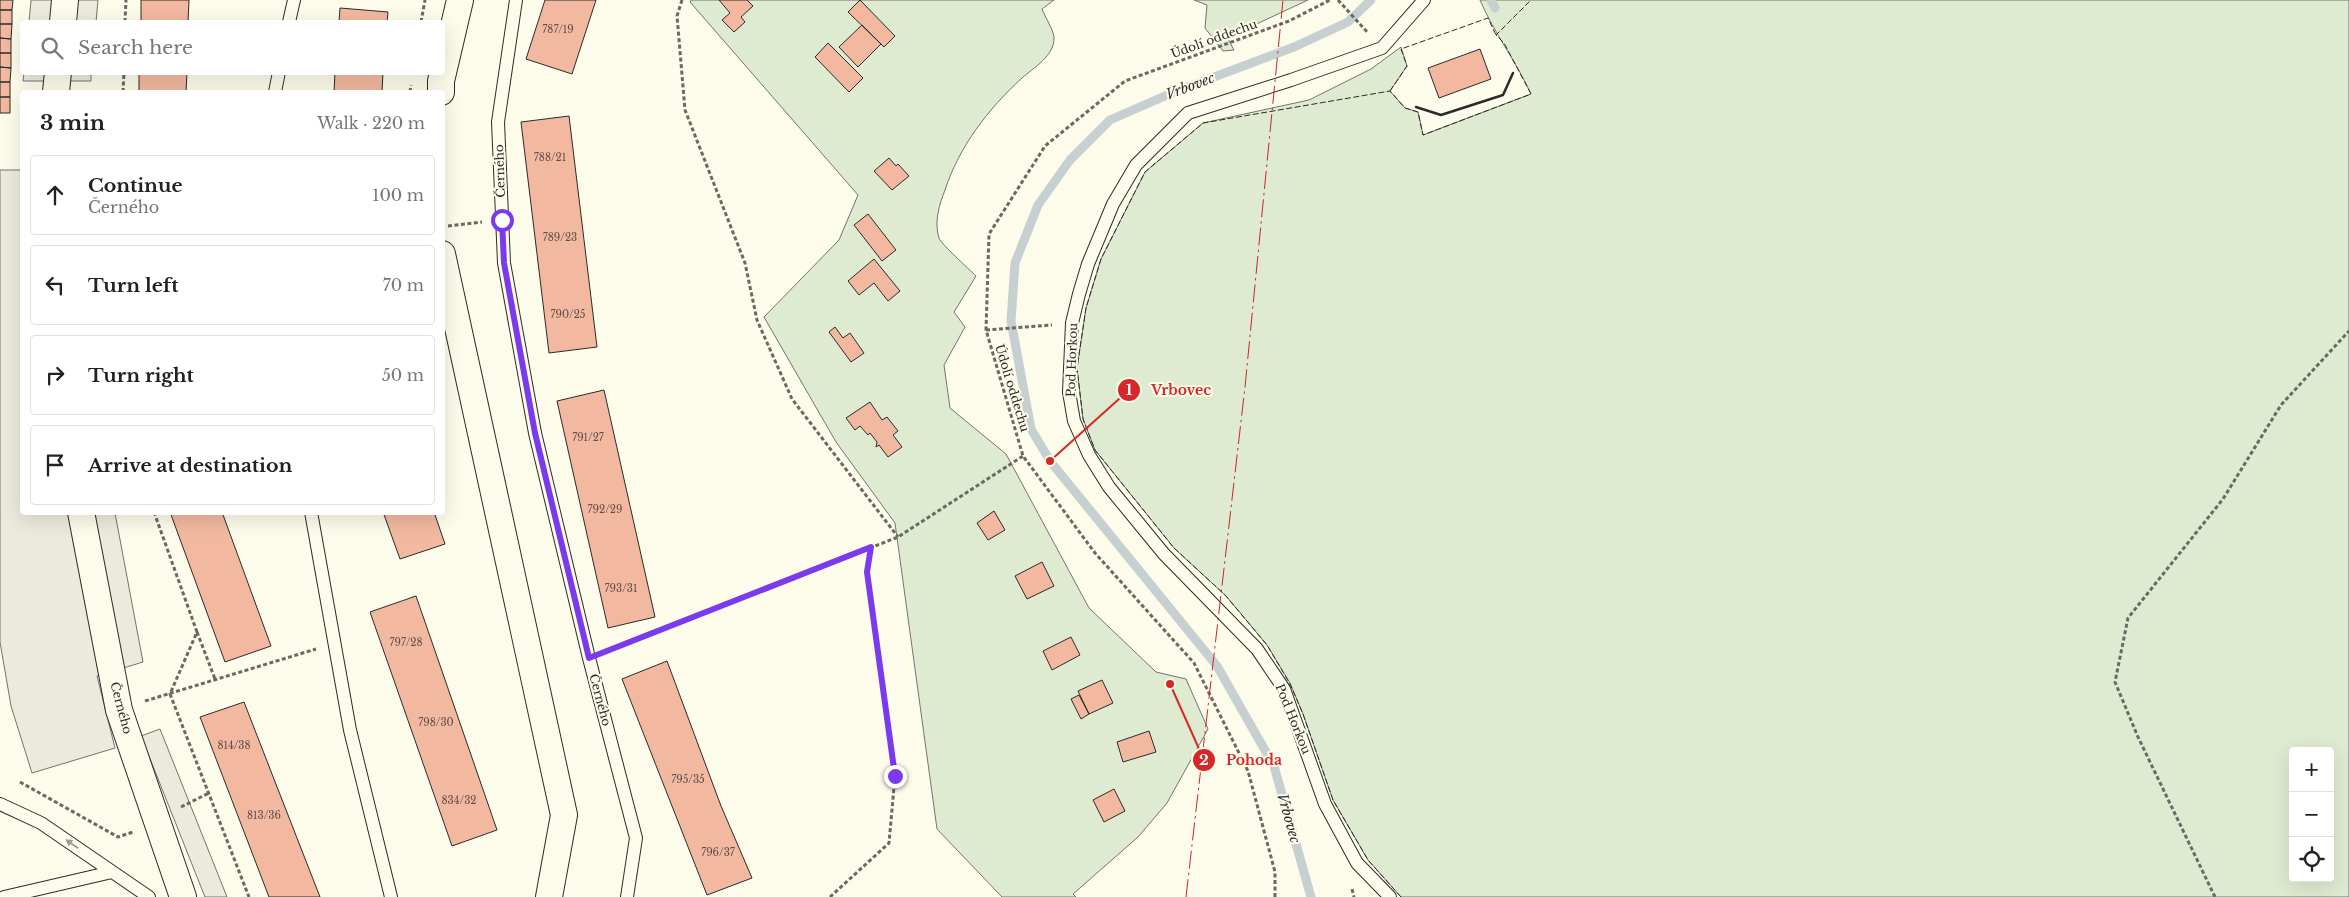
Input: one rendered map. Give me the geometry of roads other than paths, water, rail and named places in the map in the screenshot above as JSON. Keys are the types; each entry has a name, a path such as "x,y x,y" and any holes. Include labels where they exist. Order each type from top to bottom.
{"street":[{"path":"63,20 65,0"},
{"path":"445,64 460,0"},
{"path":"56,90 58,75"},
{"path":"440,90 442,75"},
{"path":"445,268 564,815 549,897"},
{"name":"Černého","path":"82,515 119,710 183,897"}],"lane":[{"path":"289,20 294,0"},
{"name":"Černého","path":"516,0 498,122 504,263 535,433 589,658 636,838 627,897"},
{"name":"Pod Horkou","path":"1390,897 1357,863 1325,804 1284,689 1257,649 1164,554 1109,487 1090,455 1074,421 1069,392 1072,323 1079,294 1112,204 1136,165 1188,113 1382,48 1424,0"},
{"path":"276,90 279,75"},
{"path":"312,515 333,644 350,730 391,897"},
{"path":"0,804 41,823 149,897"},
{"path":"4,897 112,872"}],"waterway":[{"name":"Vrbovec","path":"1311,897 1274,766 1217,666 1050,461 1031,429 1011,321 1015,263 1038,205 1070,160 1110,120 1174,92 1294,47 1348,22 1371,0"},
{"path":"1491,0 1495,8"}],"place":[{"name":"Vrbovec","path":"1050,461"},
{"name":"Pohoda","path":"1170,684"}]}
